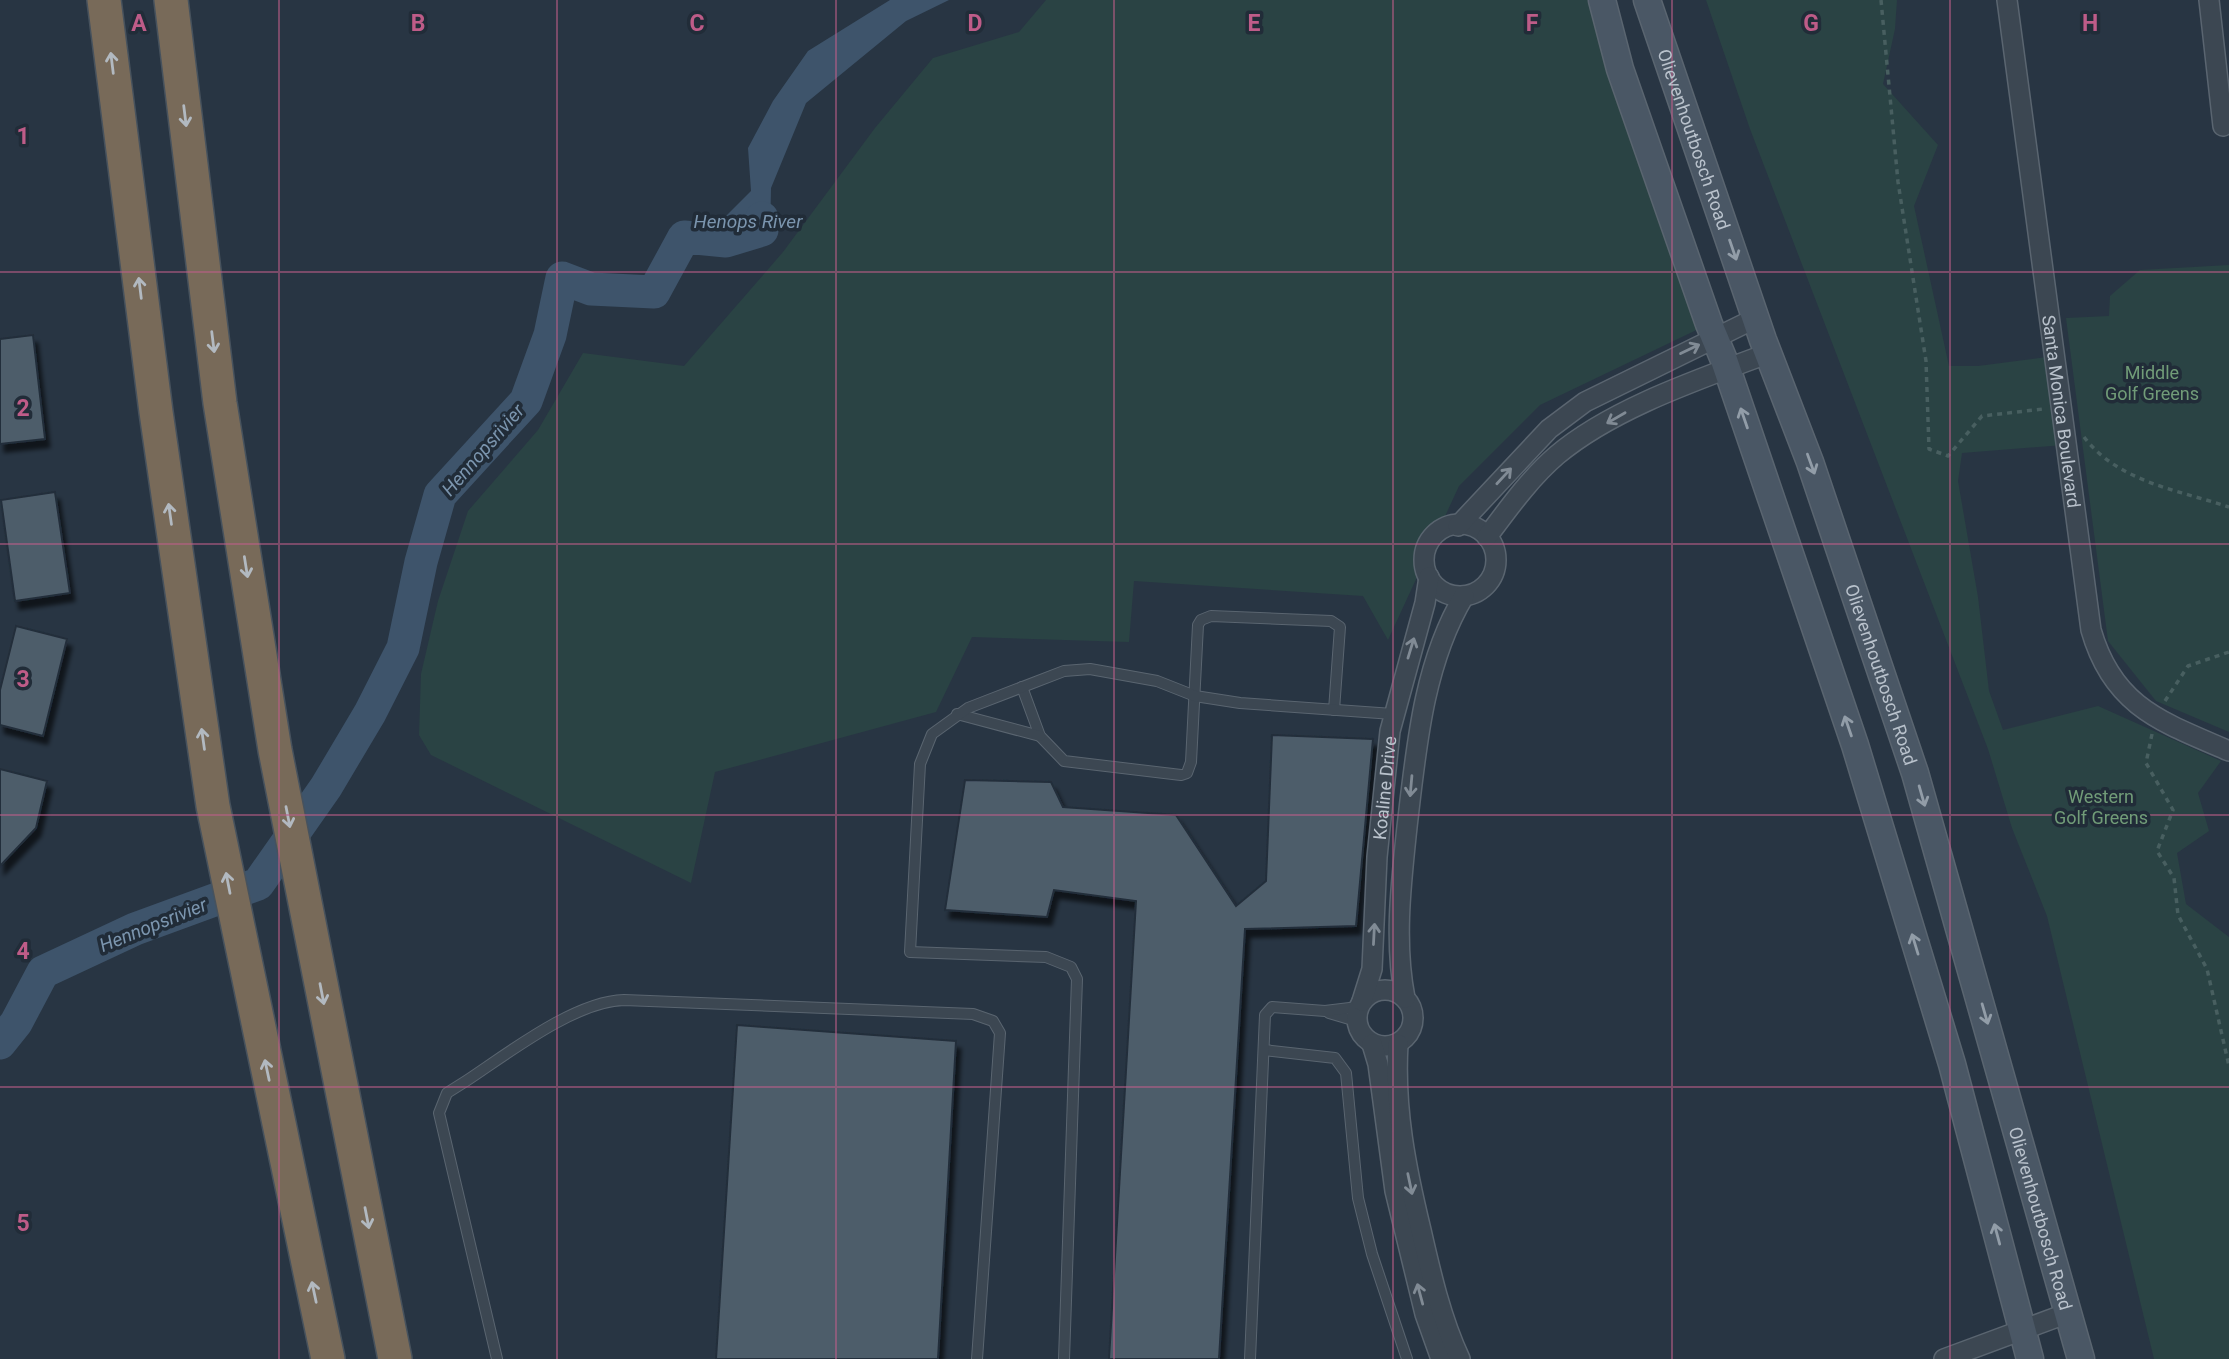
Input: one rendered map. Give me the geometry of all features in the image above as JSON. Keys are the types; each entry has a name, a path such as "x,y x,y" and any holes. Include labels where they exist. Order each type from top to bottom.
{"highway":[{"path":"104,0 156,412 213,806 328,1359"},
{"path":"171,0 220,403 275,750 395,1359"}],"main road":[{"path":"1602,0 1620,69 1727,369 1855,746 1952,1063 2030,1359"},
{"name":"Olievenhoutbosch Road","path":"1647,0 1756,318 1810,462 1915,773 2068,1313 2077,1358"}],"street":[{"name":"Santa Monica Boulevard","path":"2007,0 2091,630 2097,650 2113,681 2139,708 2155,719 2229,751"},
{"path":"2208,0 2223,126"},
{"name":"Koaline Drive","path":"1359,1010 1371,969 1377,857 1393,714 1425,603 1429,577 1424,560 1429,544 1440,531 1458,526 1549,429 1585,401 1756,318"},
{"path":"1458,526 1473,527 1487,537 1516,498 1557,455 1620,415 1769,353"},
{"name":"Koaline Drive","path":"1405,998 1399,967 1403,869 1422,719 1449,621 1464,596 1480,590 1492,577 1495,552 1487,537"},
{"path":"1429,577 1447,594 1464,596"},
{"path":"1393,714 1422,719"},
{"path":"1378,990 1388,990 1405,998 1410,1005 1413,1023 1405,1039 1398,1044 1389,1047 1372,1044 1364,1038 1359,1010 1378,990"},
{"path":"1372,1044 1378,1064 1395,1191 1425,1314 1441,1359"},
{"path":"1398,1044 1395,1081 1405,1160 1435,1291 1460,1359"},
{"path":"1944,1359 2068,1313"}],"lane":[{"path":"1022,687 1040,736 1064,761 1181,775 1187,773 1191,762 1198,625 1201,620 1211,616 1331,621 1340,627 1334,710"},
{"path":"1064,1359 1077,979 1071,967 1046,957 910,952 920,764 932,734 957,714 1022,687 1064,671 1090,669 1157,681 1195,696 1240,703 1393,714"},
{"path":"957,714 1040,736"},
{"path":"497,1359 446,1154 439,1113 441,1106 447,1093 582,1010 604,1001 624,1000 973,1014 993,1021 1000,1032 977,1359"},
{"path":"1250,1359 1265,1014 1268,1009 1325,1012 1359,1010"},
{"path":"1264,1050 1335,1058 1346,1073 1358,1198 1372,1254 1407,1359"}],"path":[{"path":"1881,0 1898,182 1926,361 1930,449 1948,456 1982,416 2062,407 2099,456 2135,478 2229,507"},
{"path":"2229,652 2188,666 2155,719 2146,763 2173,810 2157,851 2174,878 2178,915 2207,969 2229,1066"}],"green space":[{"path":"1046,0 1605,0 1709,324 1540,405 1459,486 1388,640 1363,596 1134,581 1129,642 972,637 936,712 715,772 691,883 431,755 419,735 421,674 438,601 468,511 538,430 583,353 684,366 783,252 875,128 933,58 1019,32"},
{"name":"Western Golf Greens","path":"1706,0 1897,0 1895,29 1883,84 1938,145 1914,206 1949,366 1978,366 2055,356 2064,445 1962,453 1958,481 1978,597 1989,691 2003,730 2098,706 2221,761 2198,793 2209,831 2177,853 2186,904 2229,937 2229,1359 2154,1359 2047,916 2012,828 1988,749 1750,129"},
{"name":"Middle Golf Greens","path":"2229,265 2229,732 2156,701 2108,641 2066,318 2109,316 2110,296 2140,270"}],"water":[{"name":"Henops River","path":"890,0 949,0 906,21 806,103 771,188 770,236 734,246 721,221 751,191 748,148 773,101 808,51"}],"building":[{"path":"33,335 45,439 0,444 0,339"},
{"path":"55,492 70,593 15,601 1,500"},
{"path":"16,626 67,639 43,736 0,725 0,690"},
{"path":"1272,735 1373,739 1356,926 1245,929 1219,1359 1109,1359 1136,901 1054,890 1047,917 945,910 965,780 1051,782 1063,807 1176,815 1236,906 1266,881"},
{"path":"0,769 47,781 36,828 0,866"},
{"path":"737,1025 956,1041 938,1359 716,1359"}],"waterway":[{"name":"Hennopsrivier","path":"0,1043 16,1023 43,972 135,929 258,884 326,787 370,713 403,648 421,562 440,495 526,401 550,335 562,278 591,289 654,292 684,237 726,241 762,230 762,218"}]}
